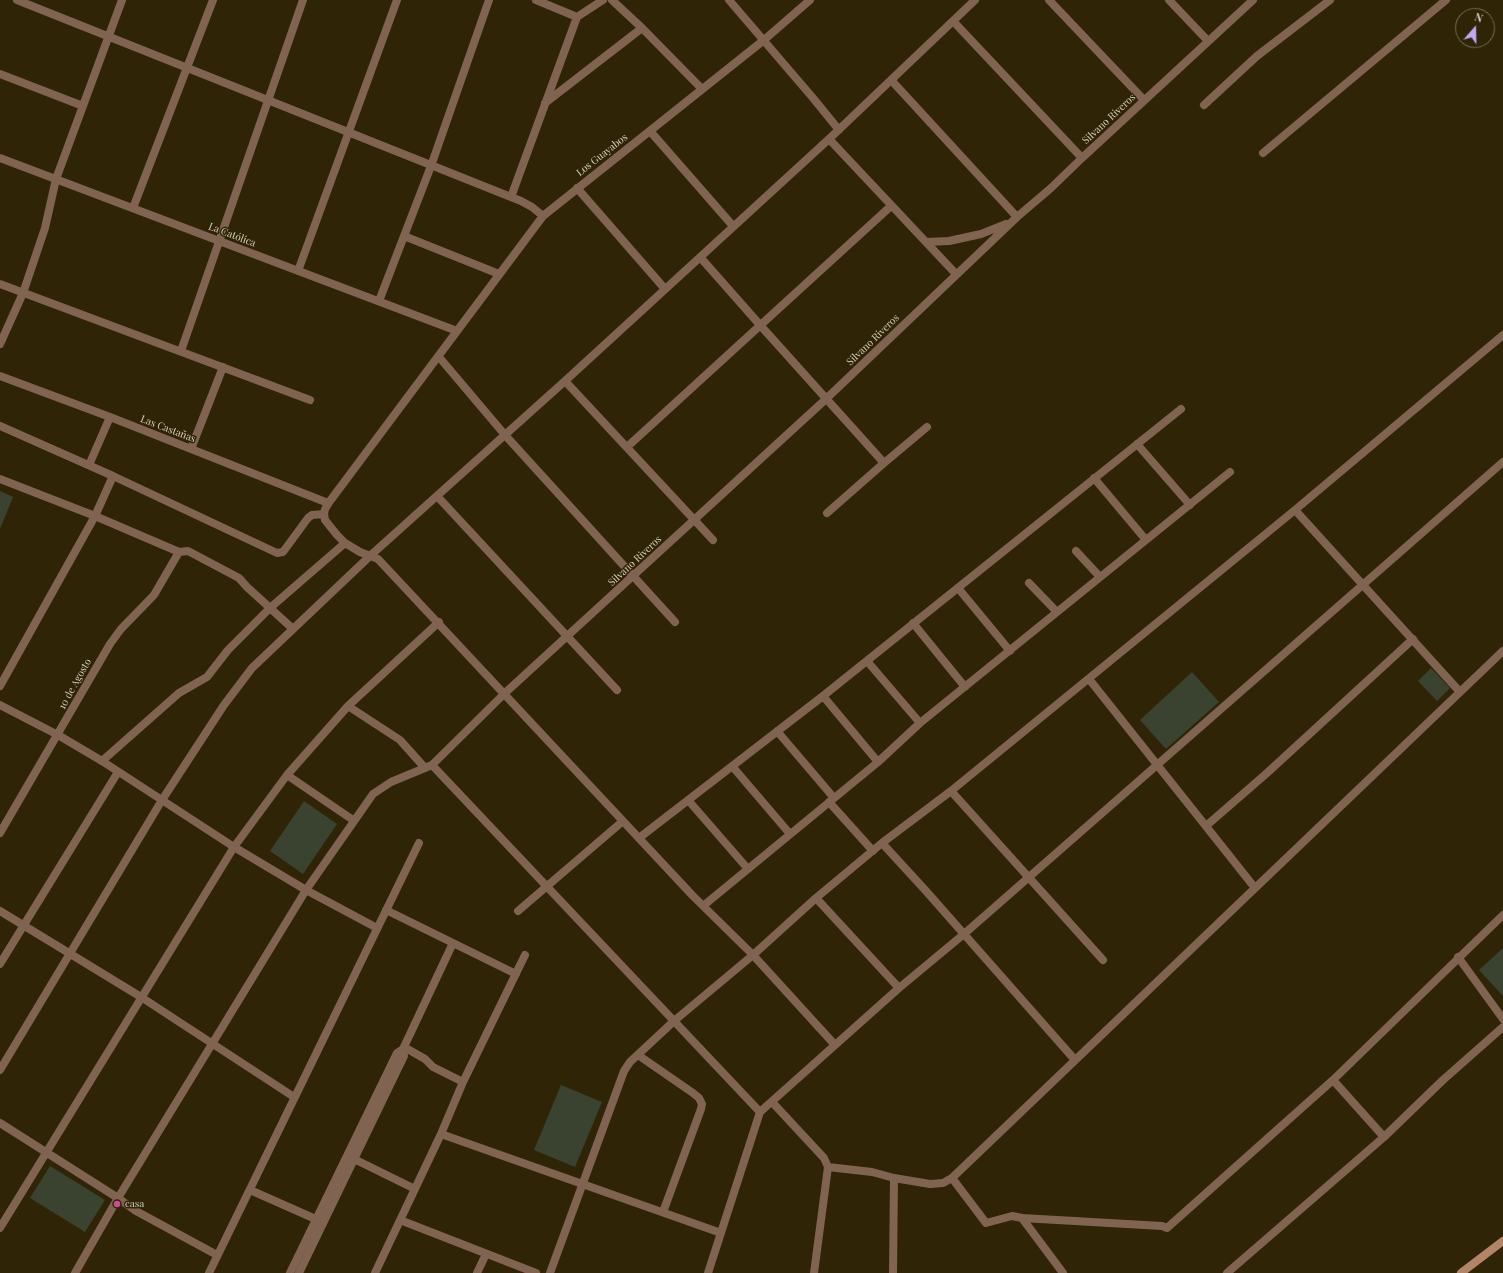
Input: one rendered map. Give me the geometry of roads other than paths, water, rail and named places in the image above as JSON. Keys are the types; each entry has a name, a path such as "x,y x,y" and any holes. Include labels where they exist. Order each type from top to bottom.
{"main road":[{"path":"1464,1272 1503,1241"}],"street":[{"path":"16,0 511,197 532,207 543,216"},
{"path":"0,344 23,293 45,228 56,180 122,0"},
{"path":"133,208 213,0"},
{"path":"181,351 303,0"},
{"path":"298,271 397,0"},
{"path":"379,301 431,166 489,0"},
{"path":"536,0 577,17"},
{"path":"511,197 577,17 603,0"},
{"path":"612,0 702,89"},
{"path":"729,0 839,130"},
{"name":"Los Guayabos","path":"324,514 328,503 439,357 543,216 764,40 810,0"},
{"path":"0,1070 162,800 241,681 252,668 371,555 565,381 839,130 976,0"},
{"path":"1049,0 1144,100"},
{"path":"1169,0 1208,41"},
{"name":"Silvano Riveros","path":"428,766 505,693 826,399 1010,223 1050,188 1253,0"},
{"path":"1204,105 1257,56 1330,0"},
{"path":"1263,153 1446,0"},
{"path":"953,21 1082,158"},
{"path":"544,104 642,28"},
{"path":"0,74 83,106"},
{"path":"892,81 1017,217"},
{"path":"650,131 733,226"},
{"path":"829,139 956,274"},
{"name":"La Católica","path":"0,158 457,331"},
{"path":"577,188 665,289"},
{"path":"627,447 891,206"},
{"path":"926,242 949,241 981,234 1010,223"},
{"path":"404,236 499,274"},
{"path":"700,257 884,463"},
{"path":"0,284 310,400"},
{"path":"550,1273 624,1071 630,1062 674,1021 753,955 816,898 882,843 951,791 1089,679 1295,510 1503,335"},
{"path":"439,357 505,435 675,622"},
{"path":"191,449 223,367"},
{"name":"Las Castañas","path":"0,376 110,417 328,503"},
{"path":"565,381 713,540"},
{"path":"639,838 823,696 1181,409"},
{"path":"89,465 110,417"},
{"path":"0,426 113,476 277,553 283,552 308,518 312,515 324,514 325,520 337,536 360,552 378,559 439,622 623,821 703,906 753,955 835,1045"},
{"path":"827,513 927,427"},
{"path":"1138,444 1190,505"},
{"path":"708,1273 760,1112 899,988 1030,877 1503,462"},
{"path":"703,906 878,762 920,723 1230,472"},
{"path":"0,686 95,516 113,476"},
{"path":"1094,478 1146,540"},
{"path":"0,479 95,516 179,552 188,551 239,578 294,629"},
{"path":"437,496 617,690"},
{"path":"1295,510 1460,692"},
{"path":"102,761 179,693 207,677 228,650 270,608 345,543"},
{"path":"1076,551 1100,577"},
{"name":"10 de Agosto","path":"0,833 110,644 121,629 154,594 179,552"},
{"path":"1029,583 1057,612"},
{"path":"958,588 1010,651"},
{"path":"0,1228 234,847 287,775 348,706 439,622"},
{"path":"913,623 965,687"},
{"path":"1206,826 1267,773 1413,639"},
{"path":"828,1167 872,1172 894,1178 930,1184 943,1183 952,1178 1503,651"},
{"path":"867,660 920,723"},
{"path":"1089,679 1255,888"},
{"path":"823,696 878,762"},
{"path":"0,705 58,735 102,761 234,847 306,890 377,928"},
{"path":"348,706 400,740 428,766 547,887 760,1112"},
{"path":"777,731 873,851"},
{"path":"76,1272 118,1198 306,890 353,820 372,794 391,782 428,766"},
{"path":"732,766 790,834"},
{"path":"0,964 118,772"},
{"path":"287,775 353,820"},
{"path":"951,791 1030,877 1103,960"},
{"path":"688,800 748,869"},
{"path":"518,911 623,821"},
{"path":"208,1273 419,843"},
{"path":"882,843 1075,1060"},
{"path":"816,898 899,988"},
{"path":"386,910 516,974"},
{"path":"0,911 141,997 294,1097"},
{"path":"952,1178 986,1223 1012,1216 1022,1218 1162,1226 1167,1228 1333,1080 1458,957 1503,915"},
{"path":"290,1273 320,1221 351,1158 397,1053 404,1048 453,943"},
{"path":"375,1273 441,1134 463,1082 525,955"},
{"path":"1458,957 1503,1019"},
{"path":"1227,1273 1384,1137 1443,1080 1503,1027"},
{"path":"404,1048 425,1059 433,1067 463,1082"},
{"path":"638,1055 693,1093 699,1098 702,1104 663,1212"},
{"path":"1333,1080 1384,1137"},
{"path":"772,1102 824,1158 828,1167 814,1273"},
{"path":"0,1123 152,1220 217,1255"},
{"path":"441,1134 721,1233"},
{"path":"351,1158 415,1189"},
{"path":"893,1273 894,1178"},
{"path":"250,1190 320,1221"},
{"path":"1022,1218 1063,1273"},
{"path":"400,1220 536,1273"},
{"path":"299,1273 320,1221"},
{"path":"477,1273 486,1254"}],"place":[{"name":"casa","path":"117,1204"}]}
